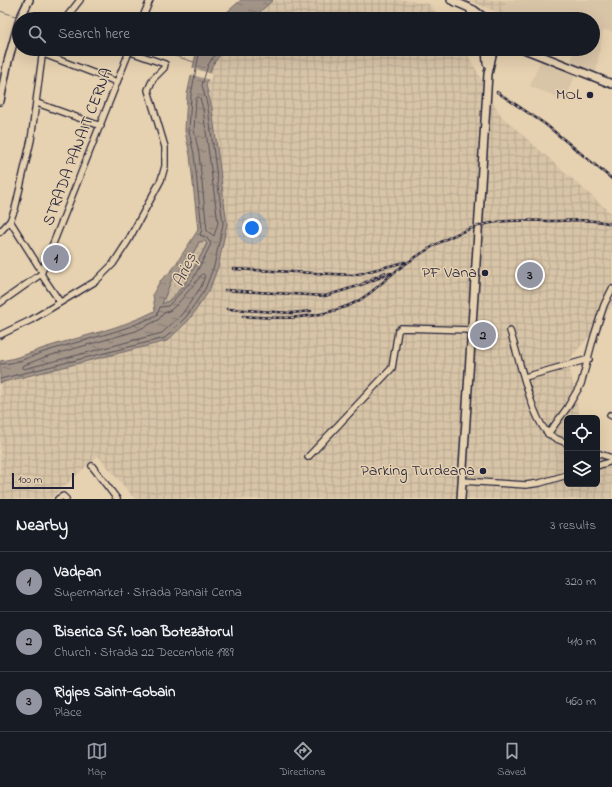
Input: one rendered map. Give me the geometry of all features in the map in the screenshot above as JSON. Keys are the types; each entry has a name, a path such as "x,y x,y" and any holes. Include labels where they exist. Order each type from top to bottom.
{"main road":[{"path":"450,0 475,12"},
{"path":"23,12 28,1"},
{"path":"0,101 12,47"},
{"path":"461,499 488,69 487,56"},
{"path":"488,69 492,56"},
{"path":"542,56 612,84"}],"street":[{"path":"70,12 80,0"},
{"path":"145,12 150,0"},
{"path":"0,232 10,220 31,140 37,103 42,56"},
{"path":"54,56 117,82"},
{"name":"STRADA PANAIT CERNA","path":"41,272 46,263 101,126 127,56"},
{"path":"0,334 31,320 96,281 113,264 128,241 160,180 166,158 165,147 148,90 153,79 164,68 165,64 142,56"},
{"path":"37,103 101,126"},
{"path":"10,220 60,302"},
{"path":"0,302 41,272"},
{"path":"548,434 567,408 581,384 604,305 612,289"},
{"path":"308,457 392,368 398,332 401,328 471,330"},
{"path":"510,331 524,377 542,426 548,434 564,442"},
{"path":"524,377 589,359"},
{"path":"600,454 612,458"},
{"path":"600,465 612,461"},
{"path":"92,466 117,499"},
{"path":"462,481 526,485 540,483 564,476"},
{"path":"58,499 63,496 66,499"}],"shaded area":[{"path":"273,0 404,0 429,4 435,12 260,12"},
{"path":"468,0 507,0 503,12 497,12"},
{"path":"507,0 612,0 612,31 603,30 600,48 600,12 503,12"},
{"path":"219,56 469,56 500,115 612,214 612,304 603,320 568,361 579,415 564,415 564,487 600,487 600,451 612,469 612,499 135,499 98,456 50,499 0,499 0,383 24,379 189,320 212,108 206,85 212,66"},
{"path":"572,56 599,56 596,72 571,63"},
{"path":"541,59 576,73 565,100 530,86"},
{"path":"205,240 207,243 182,287 168,301 162,304 171,281 189,261 199,242"}],"water":[{"path":"241,0 273,0 260,12 227,12"},
{"path":"195,56 219,56 212,66 206,85 212,108 227,224 218,267 209,291 189,320 167,341 0,383 0,361 128,323 155,311 153,294 160,281 172,270 198,230 190,155 185,131 187,95","holes":["205,241 207,244 194,268 176,295 169,301 162,304 171,281 189,261 199,242"]}],"pier":[{"path":"190,67 212,74 210,80 189,74"}],"waterway":[{"path":"0,11 12,15"},
{"path":"175,56 194,62"}],"railway":[{"path":"497,92 545,124 612,179"},
{"path":"243,316 284,318 310,316 337,310 365,297 404,265 445,240 456,234 491,223 523,220 584,220 612,224"},
{"path":"233,269 354,275 405,262"},
{"path":"385,272 358,286 391,273"},
{"path":"225,290 325,296 358,286"},
{"path":"227,309 292,313 311,311"}],"place":[{"name":"MOL","path":"590,95"},
{"name":"Vadpan","path":"56,258"},
{"name":"PF Vana","path":"485,273"},
{"name":"Rigips Saint-Gobain","path":"530,275"},
{"name":"Biserica Sf. Ioan Botezătorul","path":"483,335"},
{"name":"Parking Turdeana","path":"483,471"}],"water label":[{"name":"Arieș","path":"185,270"}]}
